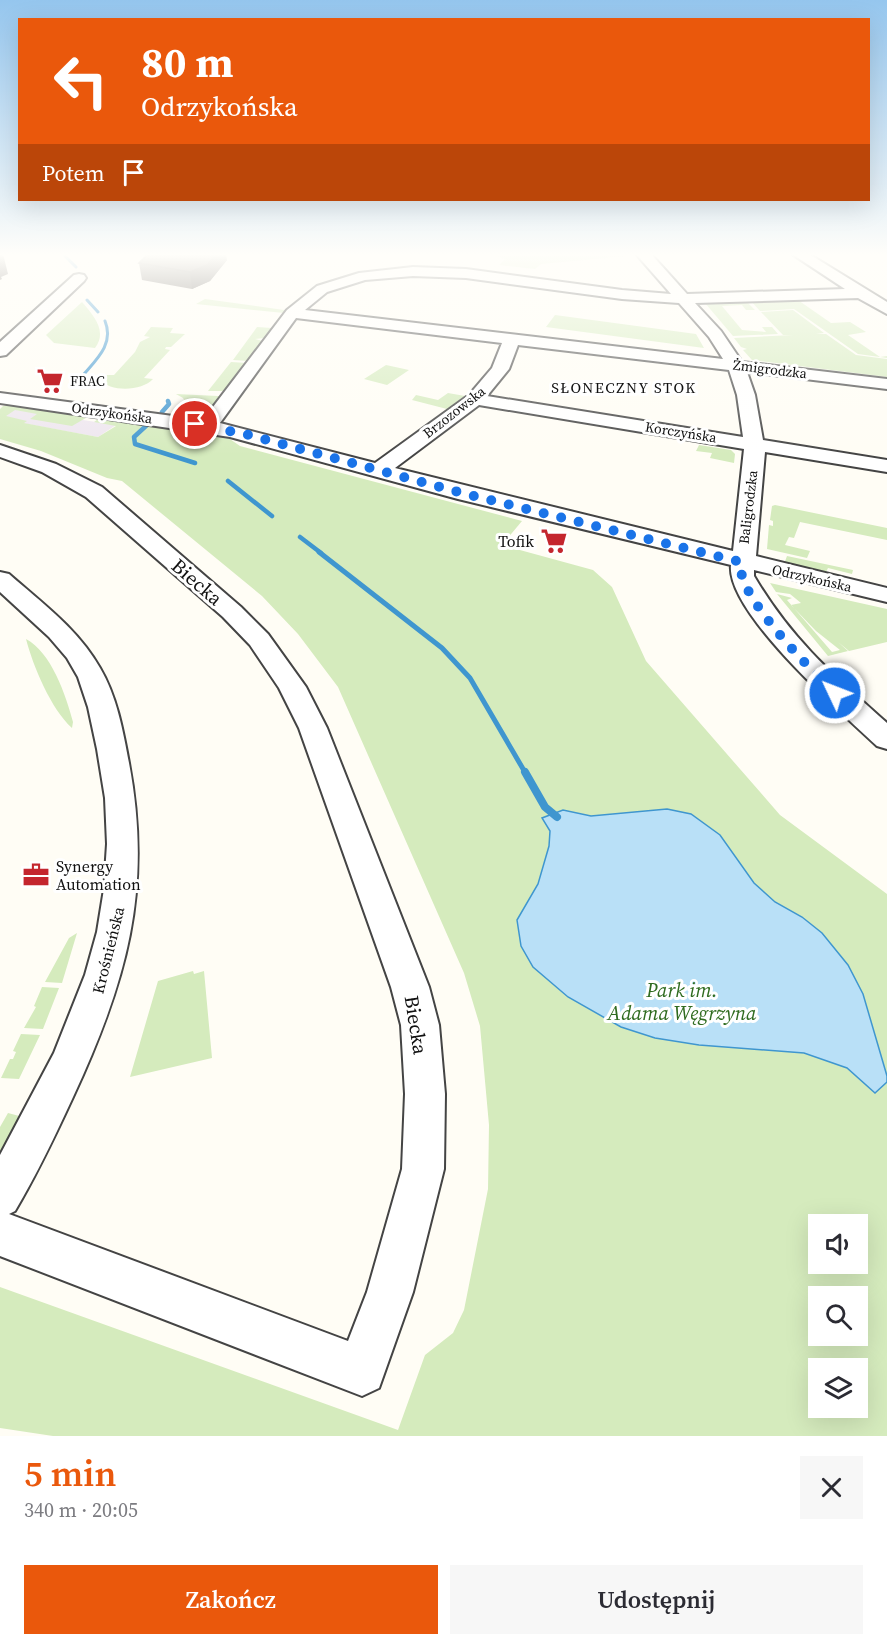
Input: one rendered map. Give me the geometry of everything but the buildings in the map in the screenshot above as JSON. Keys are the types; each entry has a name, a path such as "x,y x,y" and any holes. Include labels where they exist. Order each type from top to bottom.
{"street":[{"path":"0,351 32,321"},
{"path":"208,427 286,321"},
{"name":"Żmigrodzka","path":"353,321 735,364 887,384"},
{"name":"Baligrodzka","path":"704,321 735,364 746,395 754,444 753,480 741,562 742,576 758,605 807,666 887,739"},
{"name":"Brzozowska","path":"378,471 475,399 500,369 512,339"},
{"name":"Odrzykońska","path":"1,398 208,427 741,562 887,595"},
{"name":"Korczyńska","path":"475,399 887,466"},
{"name":"Biecka","path":"0,452 39,464 72,478 94,492 232,612 258,640 292,687 317,737 410,987 420,1025 425,1094 423,1169 390,1292 362,1371 0,1233"},
{"name":"Krośnieńska","path":"0,579 64,639 85,665 96,687 104,710 117,772 123,815 124,862 120,907 104,976 78,1048 0,1197"}],"shaded area":[{"path":"10,409 116,425 98,437 0,419"}],"green space":[{"path":"61,321 96,321 100,329 99,342 95,348 54,343 46,335"},
{"path":"550,321 600,321 696,334 704,348 546,327"},
{"path":"720,321 735,321 742,330 766,332 762,327 772,327 778,334 733,336"},
{"path":"770,321 808,321 824,333 816,334 826,334 856,355 887,359 887,377 752,360 743,350 747,349 741,347 734,338 793,335 783,335"},
{"path":"811,321 850,322 866,332 848,335 880,357 887,356 887,358 858,354"},
{"path":"151,327 173,328 170,333 185,334 171,347 166,347 165,349 170,350 144,378 153,379 148,383 126,389 104,384 99,379 101,375 114,375 135,352 140,342 150,337 144,336"},
{"path":"257,327 272,328 264,338 255,339 263,341 248,361 233,360"},
{"path":"231,362 247,363 226,391 208,391"},
{"path":"386,365 409,370 387,385 364,379"},
{"path":"448,393 465,396 447,409 412,400 416,395 438,400"},
{"path":"176,394 222,397 206,417 196,419 176,415 186,404 183,398"},
{"name":"Park im. Adama Węgrzyna","path":"17,405 91,415 72,426 30,419 37,414 15,410 6,416 27,421 24,423 98,437 116,426 94,422 101,417 224,435 240,446 522,521 502,545 593,570 612,587 646,661 780,815 887,894 887,1436 53,1436 0,1428 0,1287 398,1430 425,1355 453,1333 464,1310 488,1189 489,1125 480,1026 464,973 338,687 298,634 262,596 122,481 107,478 41,451 0,439 0,409 3,406"},
{"path":"699,445 731,450 735,454 734,463 710,458 712,453 696,451"},
{"path":"772,506 887,528 887,540 800,522 794,538 789,537 785,545 810,551 807,558 767,549 769,525 773,526 773,521 770,520"},
{"path":"787,556 853,570 852,574 828,568 825,574 783,567"},
{"path":"770,583 887,609 887,642 849,651 838,642 848,651 828,656 777,594 792,598 787,600 791,605 801,603 790,594 776,592","holes":["794,608 816,631 840,650 832,652"]},
{"path":"26,639 43,654 56,675 70,711 72,728 50,699 33,662"},
{"path":"77,933 62,983 45,982 69,938"},
{"path":"193,971 194,974 204,971 212,1058 130,1077 158,981"},
{"path":"42,987 59,988 43,1029 24,1028 36,1007 34,1006"},
{"path":"21,1034 40,1035 19,1079 1,1078 10,1059 13,1059 16,1052 13,1051"},
{"path":"8,1113 23,1117 0,1169 0,1127"}],"water":[{"path":"667,809 691,814 720,835 754,883 775,902 802,917 822,933 848,965 863,994 887,1076 887,1082 875,1093 847,1068 804,1053 699,1045 655,1038 621,1027 568,997 533,967 521,946 517,920 538,884 549,846 550,831 542,818 563,810 591,816"}],"waterway":[{"path":"84,374 99,356 106,343 105,321"},
{"path":"162,412 169,404 168,401"},
{"path":"147,425 134,437 135,444 195,463"},
{"path":"228,481 272,516"},
{"path":"300,537 321,553"},
{"path":"319,552 442,648 470,678 526,774"},
{"path":"525,772 545,807 557,817"}],"place":[{"name":"FRAC","path":"50,381"},
{"name":"Tofik","path":"554,541"},
{"name":"Synergy Automation","path":"36,875"}],"district":[{"name":"SŁONECZNY STOK","path":"624,388"}],"route":[{"path":"195,424 249,435 466,494 741,562 742,576 762,611 807,666 835,693"}]}
